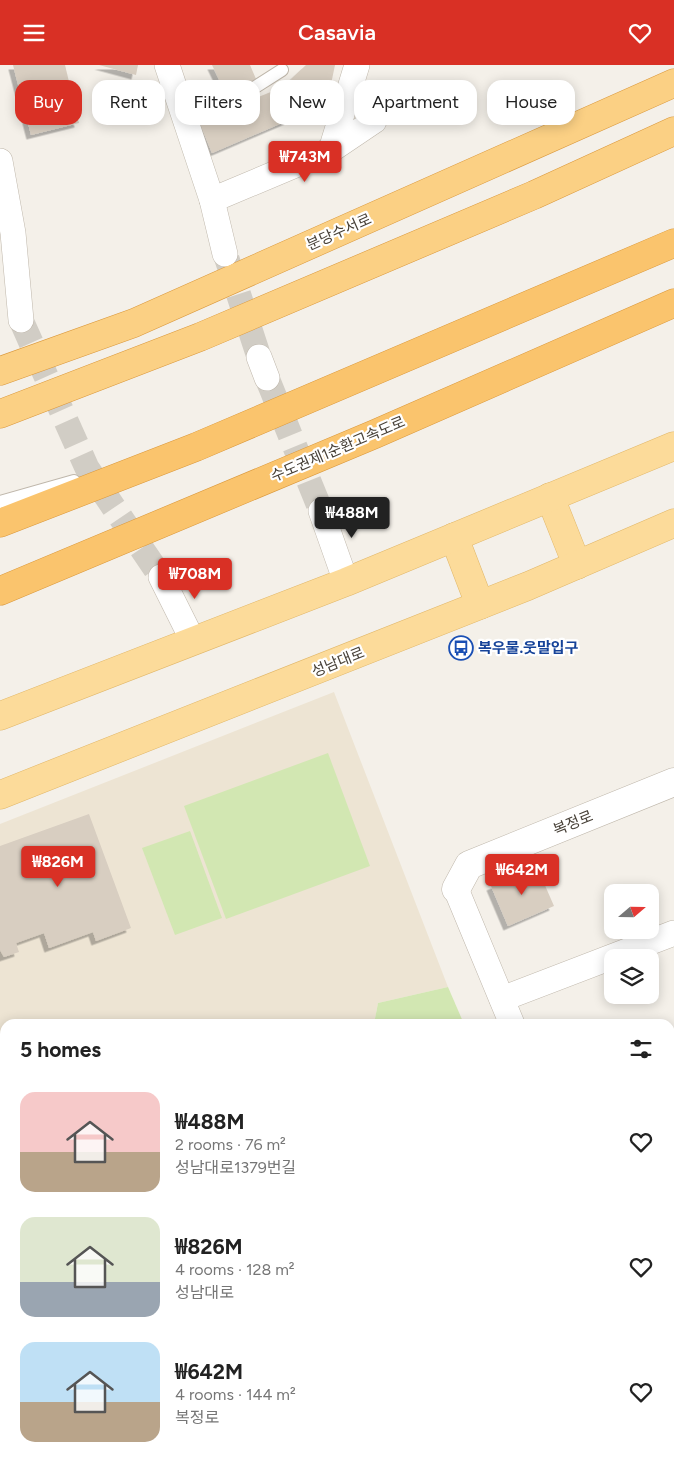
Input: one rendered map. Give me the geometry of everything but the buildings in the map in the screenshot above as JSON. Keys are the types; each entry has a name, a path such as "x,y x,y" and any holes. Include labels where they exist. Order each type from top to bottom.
{"highway":[{"name":"분당수서로","path":"0,371 134,323 674,83"},
{"path":"0,414 209,333 534,195 674,131"},
{"path":"0,523 196,447 674,243"},
{"name":"수도권제1순환고속도로","path":"0,591 375,434 674,303"}],"main road":[{"path":"0,716 346,582 674,446"},
{"path":"550,497 578,565"},
{"name":"성남대로","path":"0,795 480,605 674,523"},
{"path":"454,537 480,605"}],"street":[{"path":"167,65 175,87"},
{"path":"331,150 357,65"},
{"path":"188,125 212,200 225,254"},
{"path":"212,200 331,150 368,125"},
{"path":"0,161 13,233 21,320"},
{"path":"320,511 346,582"},
{"path":"161,577 193,641"},
{"name":"복정로","path":"456,889 469,865 674,783"},
{"path":"456,889 510,1019"},
{"path":"502,999 674,933"}],"lane":[{"path":"260,84 282,70"},
{"path":"0,502 196,447"}],"shaded area":[{"path":"334,692 448,987 378,1003 375,1019 0,1019 0,824"}],"green space":[{"path":"328,753 370,866 226,919 184,806"},
{"path":"190,831 222,918 175,935 142,848"},
{"path":"448,987 462,1019 375,1019 378,1003"}],"tunnel":[{"path":"227,259 259,357"},
{"path":"21,320 87,468 161,577"},
{"path":"267,378 321,511"}],"place":[{"name":"복우물.웃말입구","path":"461,648"}]}
